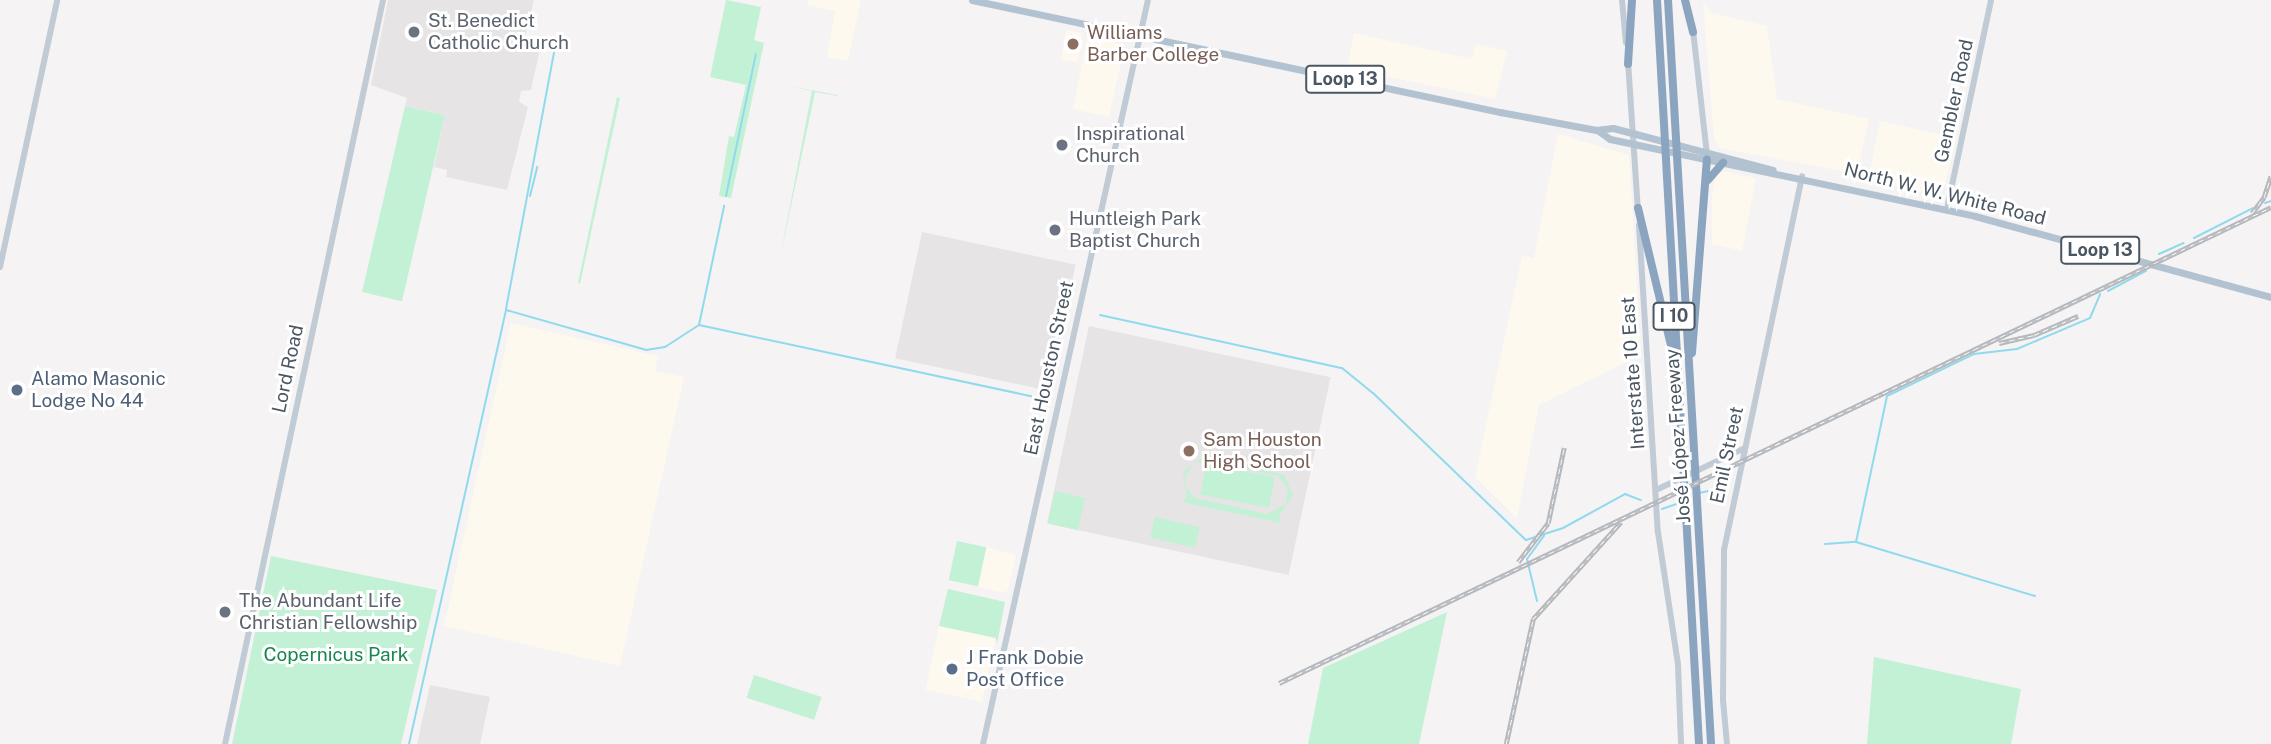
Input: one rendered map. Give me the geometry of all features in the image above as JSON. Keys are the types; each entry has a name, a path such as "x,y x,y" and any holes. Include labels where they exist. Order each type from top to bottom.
{"highway":[{"path":"1628,64 1632,0"},
{"name":"José López Freeway","path":"1657,0 1699,744"},
{"name":"José López Freeway","path":"1668,0 1711,744"},
{"path":"1685,0 1693,32"},
{"path":"1689,373 1707,160"},
{"path":"1707,183 1714,168 1723,163"},
{"path":"1638,208 1677,371"}],"main road":[{"path":"0,267 57,0"},
{"name":"Lord Road","path":"225,744 383,0"},
{"name":"Loop 13","path":"972,0 1596,130 1635,133 1707,150"},
{"name":"East Houston Street","path":"983,744 1137,35 1148,0"},
{"name":"Interstate 10 East","path":"1622,0 1636,144 1657,490 1679,678 1681,744"},
{"path":"1690,0 1707,160"},
{"name":"Gembler Road","path":"1947,209 1991,0"},
{"name":"Loop 13","path":"1596,130 1636,144"},
{"name":"North W. W. White Road","path":"1636,144 1707,160 1802,176 1947,209 2271,297"},
{"name":"North W. W. White Road","path":"1707,150 1773,170"},
{"name":"Emil Street","path":"1727,744 1723,700 1723,560 1802,176"},
{"path":"1657,490 1745,449"},
{"path":"1730,455 1741,466"}],"shaded area":[{"path":"388,0 534,0 525,37 540,49 531,90 521,91 519,102 528,107 507,190 446,177 447,170 434,167 445,115 405,106 407,98 371,85"},
{"path":"808,0 861,0 848,61 827,57 835,11 807,5"},
{"path":"1703,3 1712,13 1767,26 1777,99 1869,119 1857,174 1720,148 1714,139"},
{"path":"1066,30 1083,33 1078,62 1061,60"},
{"path":"1354,33 1472,59 1476,44 1507,51 1495,99 1347,68"},
{"path":"1088,34 1114,40 1123,53 1109,117 1073,109"},
{"path":"1880,121 1956,138 1945,185 1931,194 1868,179"},
{"path":"1558,134 1629,155 1641,355 1539,405 1517,518 1475,477 1522,256 1534,258"},
{"path":"1723,171 1756,178 1742,251 1712,244 1712,195 1716,175"},
{"path":"922,232 1076,265 1049,391 895,358"},
{"path":"511,323 658,356 655,371 684,377 620,666 444,626"},
{"name":"Sam Houston High School","path":"1089,326 1331,377 1289,575 1047,524"},
{"path":"986,547 1016,555 1008,590 1003,593 978,587"},
{"path":"939,626 996,638 982,702 925,690"},
{"path":"430,685 490,697 480,744 417,744"}],"green space":[{"path":"726,0 761,7 754,40 764,43 731,198 719,196 729,136 734,137 746,85 710,77"},
{"path":"789,86 838,96 815,92 780,258 812,91"},
{"path":"617,97 620,98 580,284 578,283"},
{"path":"405,106 445,115 402,301 362,292"},
{"path":"1203,456 1284,475 1293,495 1279,516 1281,523 1182,502 1187,497 1183,472 1194,463","holes":["1206,460 1278,476 1288,488 1286,504 1267,514 1195,498 1187,489 1185,476 1194,463"]},
{"path":"1206,464 1275,477 1269,508 1200,494"},
{"path":"1055,491 1085,498 1078,530 1048,523"},
{"path":"1155,517 1200,527 1195,548 1150,537"},
{"path":"957,541 986,547 978,586 949,580"},
{"name":"Copernicus Park","path":"271,556 437,590 401,744 232,744"},
{"path":"948,589 1005,602 997,644 996,638 939,626"},
{"path":"1447,612 1419,744 1308,744 1323,668"},
{"path":"1874,657 2021,689 2011,744 1867,744"},
{"path":"754,675 822,697 814,720 747,698"}],"waterway":[{"path":"506,309 555,46"},
{"path":"726,196 756,54"},
{"path":"530,196 537,167"},
{"path":"2265,203 2271,201"},
{"path":"699,325 724,206"},
{"path":"2194,238 2253,208"},
{"path":"2159,254 2184,243"},
{"path":"2108,291 2146,271"},
{"path":"1856,542 1887,396 1974,354 2017,349 2090,318 2100,294"},
{"path":"409,744 506,310 646,350 665,347 699,325 1043,399"},
{"path":"1100,315 1342,368 1373,393 1526,540 1563,528 1625,494 1641,500"},
{"path":"1699,493 1718,489 1727,495"},
{"path":"1662,509 1682,502"},
{"path":"1537,601 1527,559 1544,536"},
{"path":"1825,544 1856,542 2035,596"}],"railway":[{"path":"2252,213 2264,197 2271,176"},
{"path":"1279,683 2271,207"},
{"path":"1999,343 2034,335 2078,316"},
{"path":"1518,562 1548,523 1564,448"},
{"path":"1506,744 1533,619 1621,522"}],"place":[{"name":"St. Benedict Catholic Church","path":"414,32"},
{"name":"Williams Barber College","path":"1073,44"},
{"name":"Inspirational Church","path":"1062,145"},
{"name":"Huntleigh Park Baptist Church","path":"1055,230"},
{"name":"Alamo Masonic Lodge No 44","path":"17,390"},
{"name":"Sam Houston High School","path":"1189,451"},
{"name":"The Abundant Life Christian Fellowship","path":"225,612"},
{"name":"J Frank Dobie Post Office","path":"952,669"}]}
